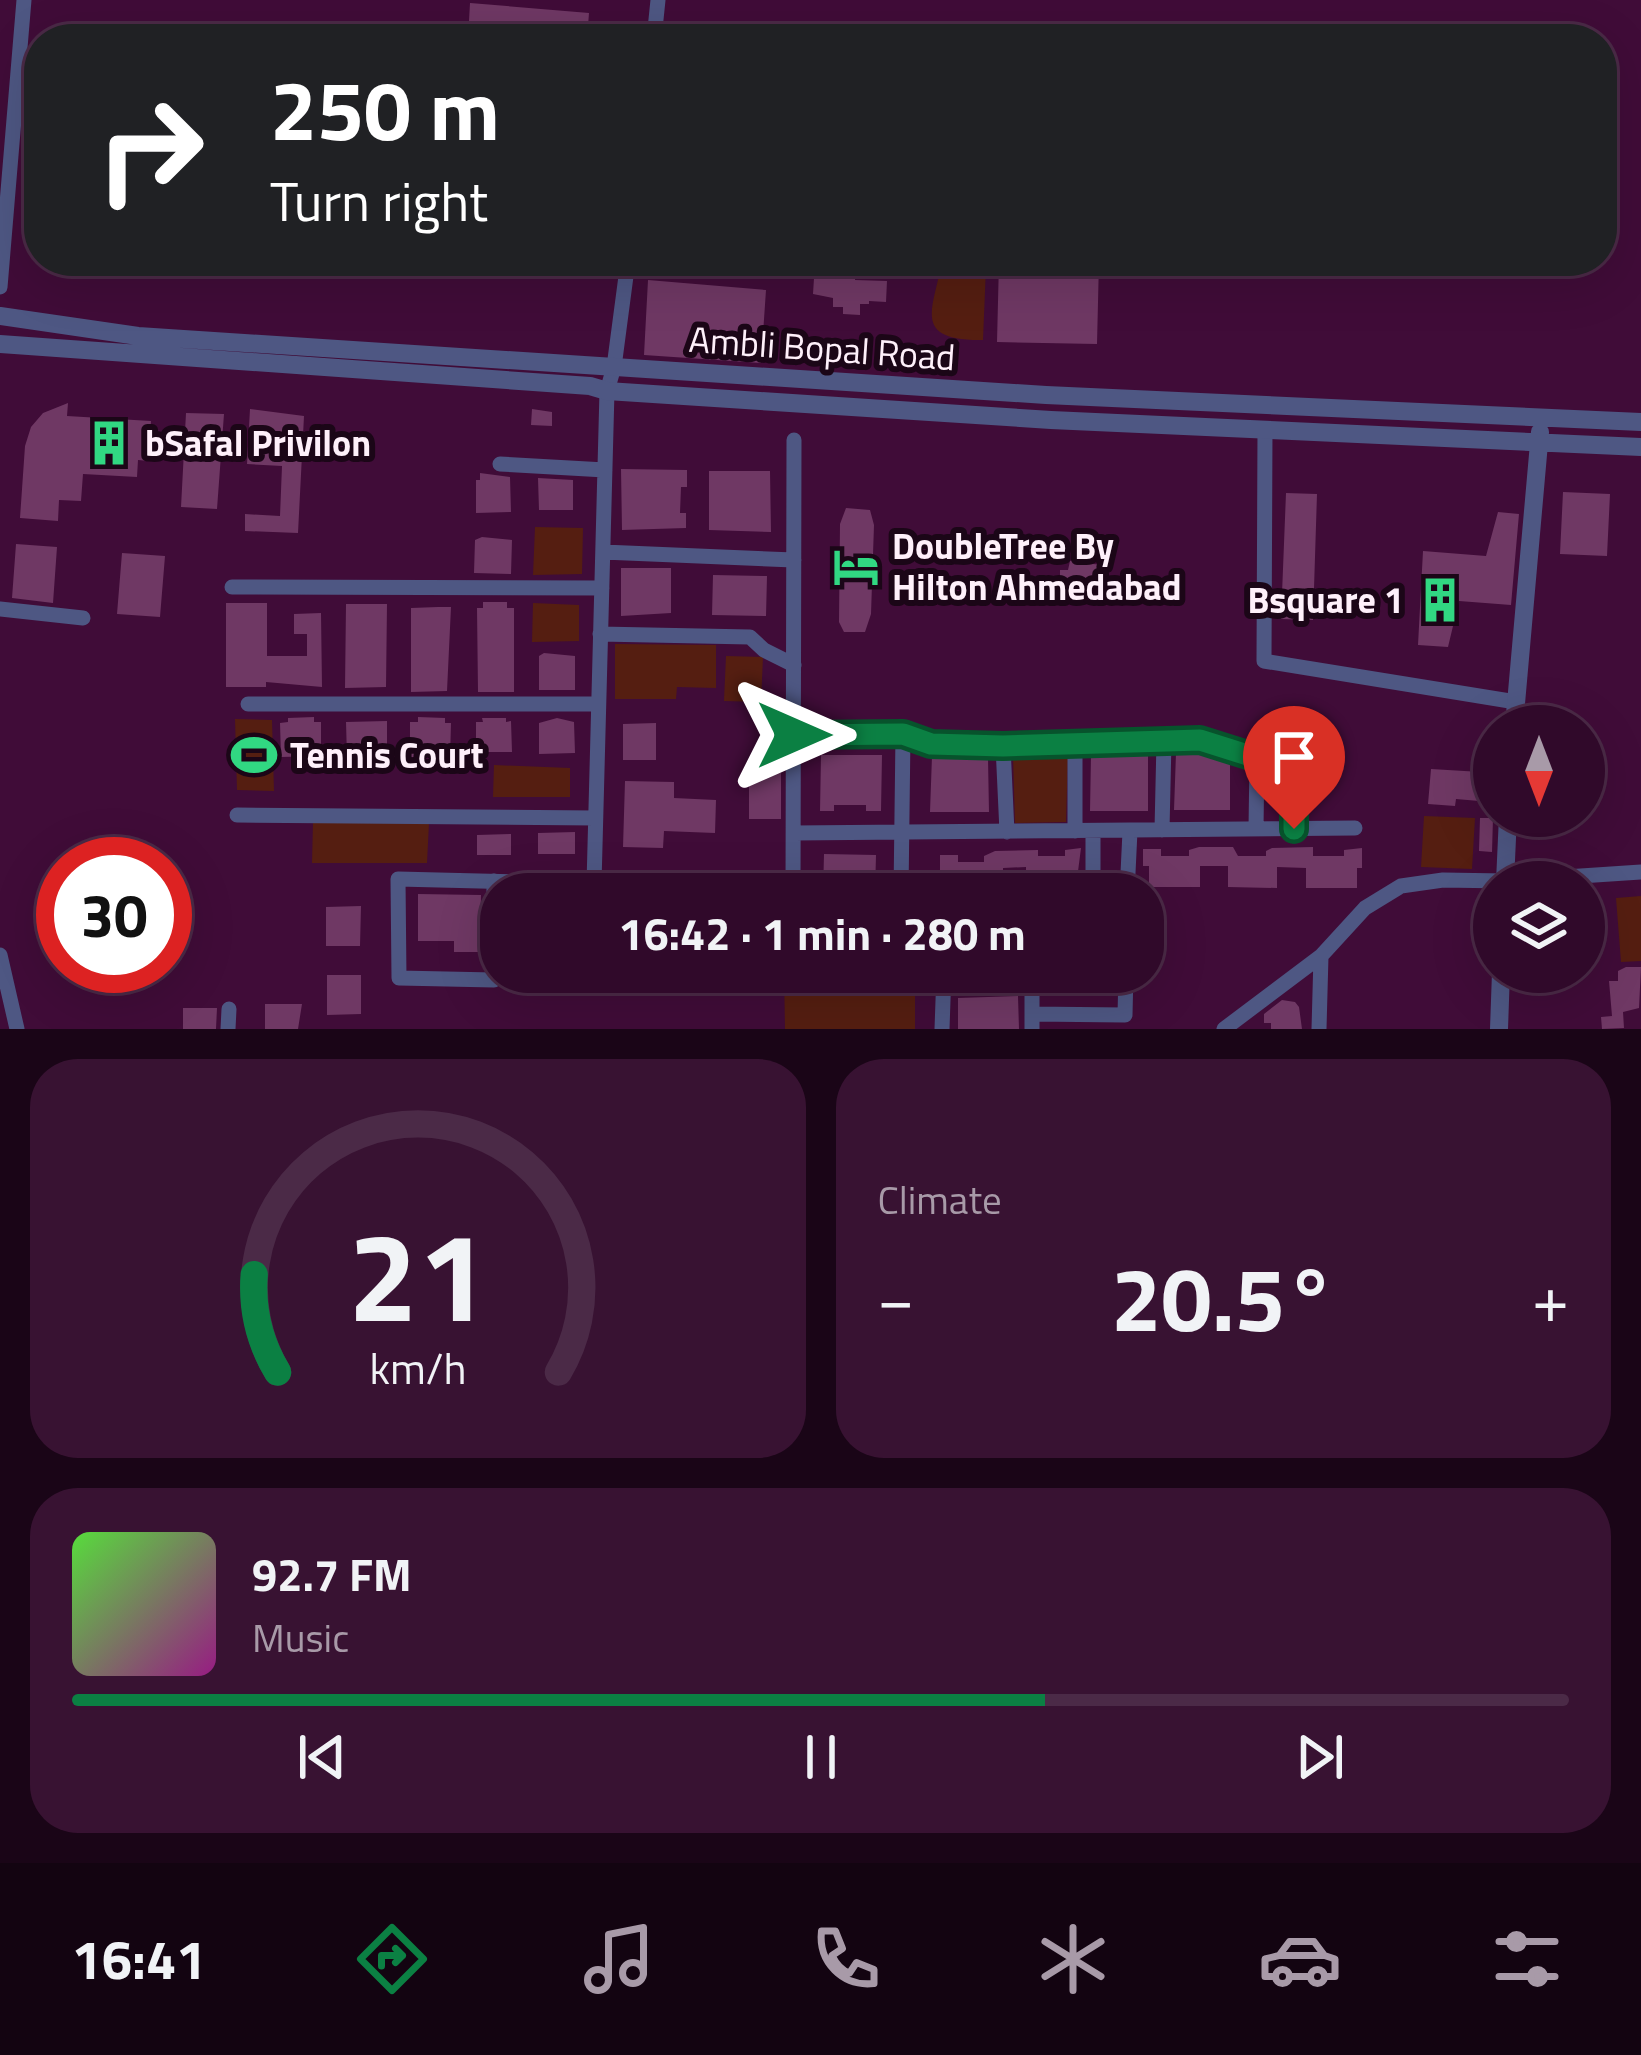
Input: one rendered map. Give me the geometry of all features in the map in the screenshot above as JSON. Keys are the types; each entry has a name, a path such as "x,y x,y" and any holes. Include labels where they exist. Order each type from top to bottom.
{"street":[{"path":"0,287 24,0"},
{"path":"594,873 607,392 626,276"},
{"name":"Ambli Bopal Road","path":"0,316 138,336 614,368 1067,397 1641,422"},
{"name":"Ambli Bopal Road","path":"0,344 590,386 607,392 1641,447"},
{"path":"1265,430 1264,661 1516,703 1540,418"},
{"path":"794,440 794,873"},
{"path":"500,464 605,470"},
{"path":"603,552 794,560"},
{"path":"232,587 602,588"},
{"path":"0,609 83,618"},
{"path":"600,634 750,637 794,665"},
{"path":"248,704 598,704"},
{"path":"794,735 903,734 931,744 1003,746 1200,740 1257,758 1294,760 1294,829"},
{"path":"901,873 903,734"},
{"path":"1162,830 1164,741"},
{"path":"1075,744 1075,831"},
{"path":"1003,746 1007,832"},
{"path":"1256,830 1257,758"},
{"path":"237,815 595,818"},
{"path":"794,833 1355,828"},
{"path":"1093,831 1093,873"},
{"path":"1128,873 1130,831"},
{"path":"1605,875 1641,872"},
{"path":"398,879 494,881 494,980 399,978 398,879"},
{"path":"1224,1029 1321,956 1365,908 1401,886 1473,881"},
{"path":"0,955 17,1029"},
{"path":"1319,1029 1321,956"},
{"path":"942,1029 943,993"},
{"path":"1032,1022 1125,1015 1126,993"},
{"path":"1499,1029 1501,993"},
{"path":"228,1029 229,1010"}],"shaded area":[{"path":"939,276 986,276 983,340 945,335 936,328 932,307"},
{"path":"535,527 583,528 582,574 533,575"},
{"path":"533,603 579,605 579,641 532,642"},
{"path":"615,644 716,645 716,688 677,687 676,699 615,699"},
{"path":"726,656 763,657 761,702 724,701"},
{"name":"Tennis Court","path":"235,719 272,720 274,791 237,790"},
{"path":"1068,754 1066,822 1015,823 1013,756"},
{"path":"494,765 570,768 570,797 493,797"},
{"path":"1424,816 1473,818 1472,869 1421,867"},
{"path":"313,822 429,823 427,863 312,863"},
{"path":"1641,896 1641,961 1621,962 1616,898"},
{"path":"784,993 915,993 915,1029 785,1029"}],"building":[{"path":"470,3 589,13 588,24 469,24"},
{"path":"999,276 1099,276 1097,344 997,342"},
{"path":"814,278 887,281 886,302 860,304 860,315 843,314 843,307 833,307 833,298 813,294"},
{"path":"648,280 766,290 761,363 644,355"},
{"path":"68,403 67,416 151,421 149,461 138,460 137,477 83,474 81,501 59,500 58,521 20,518 25,446 31,427 43,413"},
{"path":"250,409 304,416 298,533 245,531 245,514 280,516 282,466 247,464"},
{"path":"532,409 552,412 552,426 531,425"},
{"path":"186,413 224,414 217,509 181,507"},
{"path":"621,469 687,470 680,513 686,513 686,528 622,530"},
{"path":"709,471 770,471 771,532 709,530"},
{"path":"480,473 510,477 511,512 476,513"},
{"path":"538,478 573,480 573,510 539,510"},
{"path":"1563,492 1610,494 1607,556 1560,554"},
{"path":"1286,493 1317,494 1313,620 1281,619"},
{"name":"DoubleTree By Hilton Ahmedabad","path":"846,508 870,510 874,525 871,614 865,632 844,632 839,622 840,524"},
{"path":"1498,512 1519,514 1511,605 1459,601 1448,647 1418,645 1423,551 1486,556"},
{"path":"475,540 512,540 511,574 474,573"},
{"path":"16,544 57,547 53,603 12,598"},
{"path":"1083,550 1094,551 1093,564 1104,565 1103,576 1091,580 1091,588 1065,591 1060,570 1068,570 1070,561 1083,557"},
{"path":"122,553 165,556 160,617 117,614"},
{"path":"621,568 671,568 671,613 621,616"},
{"path":"713,575 767,576 766,616 712,615"},
{"path":"483,602 507,602 507,608 514,608 514,692 478,692 477,608 483,608"},
{"path":"226,603 267,603 267,656 307,656 307,634 294,634 294,614 321,613 322,687 266,682 266,687 226,687"},
{"path":"346,604 387,604 386,687 345,688"},
{"path":"451,607 447,691 411,692 411,608"},
{"path":"539,656 575,656 575,690 539,690"},
{"path":"314,717 314,722 321,722 321,756 281,757 280,723"},
{"path":"418,717 445,718 445,723 451,723 450,758 410,757 410,722 418,722"},
{"path":"482,718 511,721 512,752 476,752 476,722 483,722"},
{"path":"557,718 574,722 575,753 539,754 539,723"},
{"path":"387,721 387,756 347,757 346,722"},
{"path":"656,723 656,760 623,760 623,724"},
{"path":"1176,753 1202,753 1230,762 1230,810 1174,810"},
{"path":"821,755 882,755 881,811 866,811 866,805 834,805 834,811 820,811"},
{"path":"1091,755 1148,755 1148,811 1090,811"},
{"path":"932,756 988,758 989,812 930,812"},
{"path":"1431,769 1473,772 1473,800 1456,799 1455,806 1428,804"},
{"path":"749,773 781,773 781,819 749,819"},
{"path":"625,781 674,782 674,798 716,800 715,833 664,831 663,848 623,847"},
{"path":"575,832 575,854 538,854 538,833"},
{"path":"511,834 511,855 477,855 477,835"},
{"path":"1479,837 1492,837 1492,852 1479,851"},
{"path":"1233,847 1238,856 1266,856 1272,848 1313,847 1313,856 1344,856 1344,850 1362,848 1362,868 1357,868 1357,888 1306,888 1306,868 1277,867 1277,888 1228,887 1228,866 1200,866 1200,887 1164,887 1164,873 1149,873 1149,866 1143,866 1143,849 1161,849 1161,856 1189,856 1189,850"},
{"path":"1081,848 1078,873 1026,873 1026,867 1003,868 1003,873 940,873 940,855 958,855 958,862 984,862 984,856 995,851 1038,850 1038,856 1065,856 1065,850"},
{"path":"824,854 876,855 876,873 824,873"},
{"path":"418,894 480,895 480,952 454,952 454,941 418,941"},
{"path":"361,906 360,946 326,946 326,907"},
{"path":"1641,967 1639,1008 1623,1012 1624,1028 1602,1029 1601,1017 1612,1016 1609,981 1618,981 1618,971"},
{"path":"327,975 361,975 361,1014 327,1015"},
{"path":"1018,996 1019,1029 958,1029 958,998"},
{"path":"1282,1000 1299,1007 1302,1029 1271,1029 1271,1023 1264,1023 1264,1014"},
{"path":"265,1004 302,1004 298,1029 265,1029"},
{"path":"183,1008 217,1008 216,1029 183,1029"}],"place":[{"name":"bSafal Privilon","path":"109,443"},
{"name":"DoubleTree By Hilton Ahmedabad","path":"856,567"},
{"name":"Bsquare 1","path":"1440,600"},
{"name":"Tennis Court","path":"254,755"}],"route":[{"path":"794,735 903,734 931,744 1003,746 1200,740 1257,758 1294,760 1294,829"}]}
